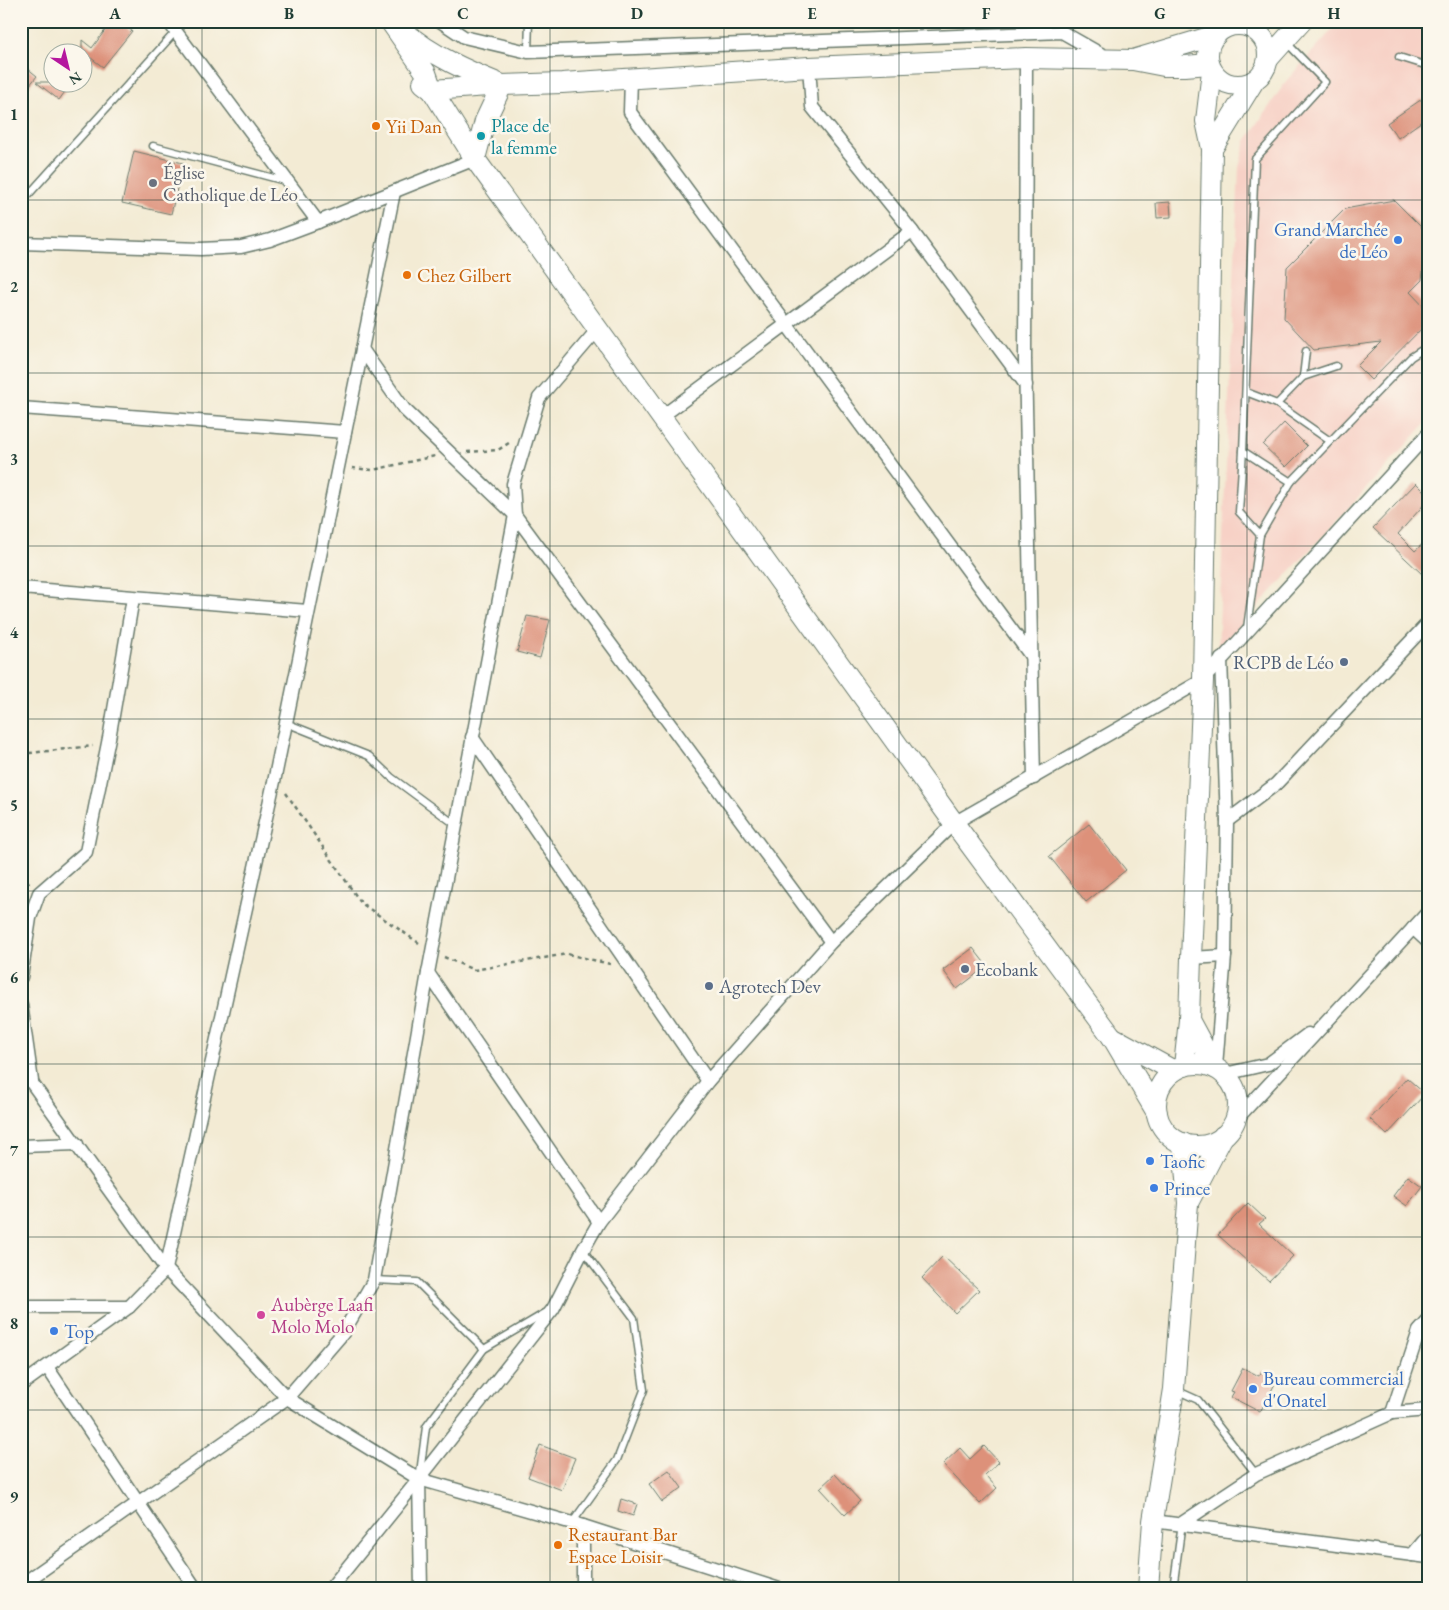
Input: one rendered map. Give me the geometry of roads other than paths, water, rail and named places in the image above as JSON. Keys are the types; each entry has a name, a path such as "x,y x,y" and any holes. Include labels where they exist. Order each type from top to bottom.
{"main road":[{"path":"376,21 417,78 432,90 502,85 562,84 809,67 1026,58 1133,60 1164,66 1210,67"},
{"path":"392,21 426,72 432,90 475,158 954,823 1112,1037 1157,1113 1162,1126 1171,1136 1183,1143 1197,1146 1211,1143 1228,1129"},
{"path":"392,21 427,48 480,76 502,85"},
{"path":"1210,67 1217,77 1231,85 1247,84 1254,81 1261,75 1269,58 1302,21"},
{"path":"1133,60 1236,26 1255,29 1266,42 1269,58"},
{"path":"1179,1068 1190,1020 1203,680 1212,149 1206,121 1210,67 1208,48 1236,26"},
{"path":"1212,149 1254,81"},
{"path":"475,158 485,121 502,85"},
{"path":"1188,1203 1238,1109 1237,1096 1232,1083 1220,1071 1190,1020"},
{"path":"1112,1037 1179,1068"},
{"path":"1157,1113 1156,1101 1159,1089 1165,1079 1179,1068 1200,1064 1220,1071"},
{"path":"1148,1589 1154,1521 1174,1389 1188,1203 1183,1143"}],"street":[{"path":"440,21 464,37 528,52 1062,32 1110,59"},
{"path":"172,26 318,222"},
{"path":"1026,58 1026,386 1034,778"},
{"path":"809,67 812,106 912,231 1026,386"},
{"path":"631,78 630,112 1031,656"},
{"path":"21,243 201,248 241,247 270,240 318,222 475,158"},
{"path":"21,1385 128,1307 166,1269 286,723 394,192"},
{"path":"661,417 912,231"},
{"path":"21,1585 287,1398 343,1333 374,1280 428,973 515,515 513,484 539,398 598,328"},
{"path":"362,349 404,409 515,515 831,942"},
{"path":"21,408 344,432"},
{"path":"330,1589 553,1309 583,1250 600,1222 708,1080 831,942 954,823 1203,680 1428,434"},
{"path":"21,588 308,611"},
{"path":"21,977 26,917 39,893 86,852 110,733 133,598"},
{"path":"1227,821 1276,784 1428,622"},
{"path":"1222,659 1227,821 1225,956 1220,1071 1268,1064 1334,1014"},
{"path":"472,737 708,1080"},
{"path":"1228,1129 1428,912"},
{"path":"1413,928 1428,942"},
{"path":"1191,958 1225,956"},
{"path":"428,973 600,1222"},
{"path":"21,1004 32,1083"},
{"path":"21,1068 166,1269 287,1398 419,1479 578,1525 745,1583 779,1589"},
{"path":"21,1146 77,1144"},
{"path":"21,1306 128,1307"},
{"path":"1392,1413 1419,1330 1428,1321"},
{"path":"46,1367 196,1589"},
{"path":"1182,1523 1256,1474 1392,1413 1428,1410"},
{"path":"419,1479 421,1589"},
{"path":"1154,1521 1182,1523 1428,1557"},
{"path":"578,1525 583,1589"},
{"path":"1412,1555 1428,1536"}],"lane":[{"path":"528,52 529,21"},
{"path":"21,203 172,26"},
{"path":"1260,535 1239,512 1246,392 1255,159 1325,82 1284,40"},
{"path":"1399,58 1428,66"},
{"path":"153,146 288,182"},
{"path":"1247,632 1260,535 1291,482 1411,357 1428,346"},
{"path":"1303,377 1306,351"},
{"path":"1277,404 1303,377 1336,366"},
{"path":"1246,392 1277,404 1330,441"},
{"path":"1243,451 1291,482"},
{"path":"286,723 369,756 391,777 456,825"},
{"path":"578,1525 617,1460 644,1390 634,1318 583,1250"},
{"path":"374,1280 417,1282 484,1349"},
{"path":"419,1479 426,1427 484,1349 553,1309"},
{"path":"1174,1389 1198,1400 1256,1474"},
{"path":"1173,1589 1182,1523"}],"place":[{"name":"Yii Dan","path":"376,126"},
{"name":"Place de la femme","path":"481,136"},
{"name":"Église Catholique de Léo","path":"153,183"},
{"name":"Grand Marchée de Léo","path":"1398,240"},
{"name":"Chez Gilbert","path":"407,275"},
{"name":"RCPB de Léo","path":"1344,662"},
{"name":"Ecobank","path":"965,969"},
{"name":"Agrotech Dev","path":"709,986"},
{"name":"Taofic","path":"1150,1161"},
{"name":"Prince","path":"1154,1188"},
{"name":"Aubèrge Laafi Molo Molo","path":"261,1315"},
{"name":"Top","path":"54,1331"},
{"name":"Bureau commercial d'Onatel","path":"1253,1389"},
{"name":"Restaurant Bar Espace Loisir","path":"558,1545"}]}
